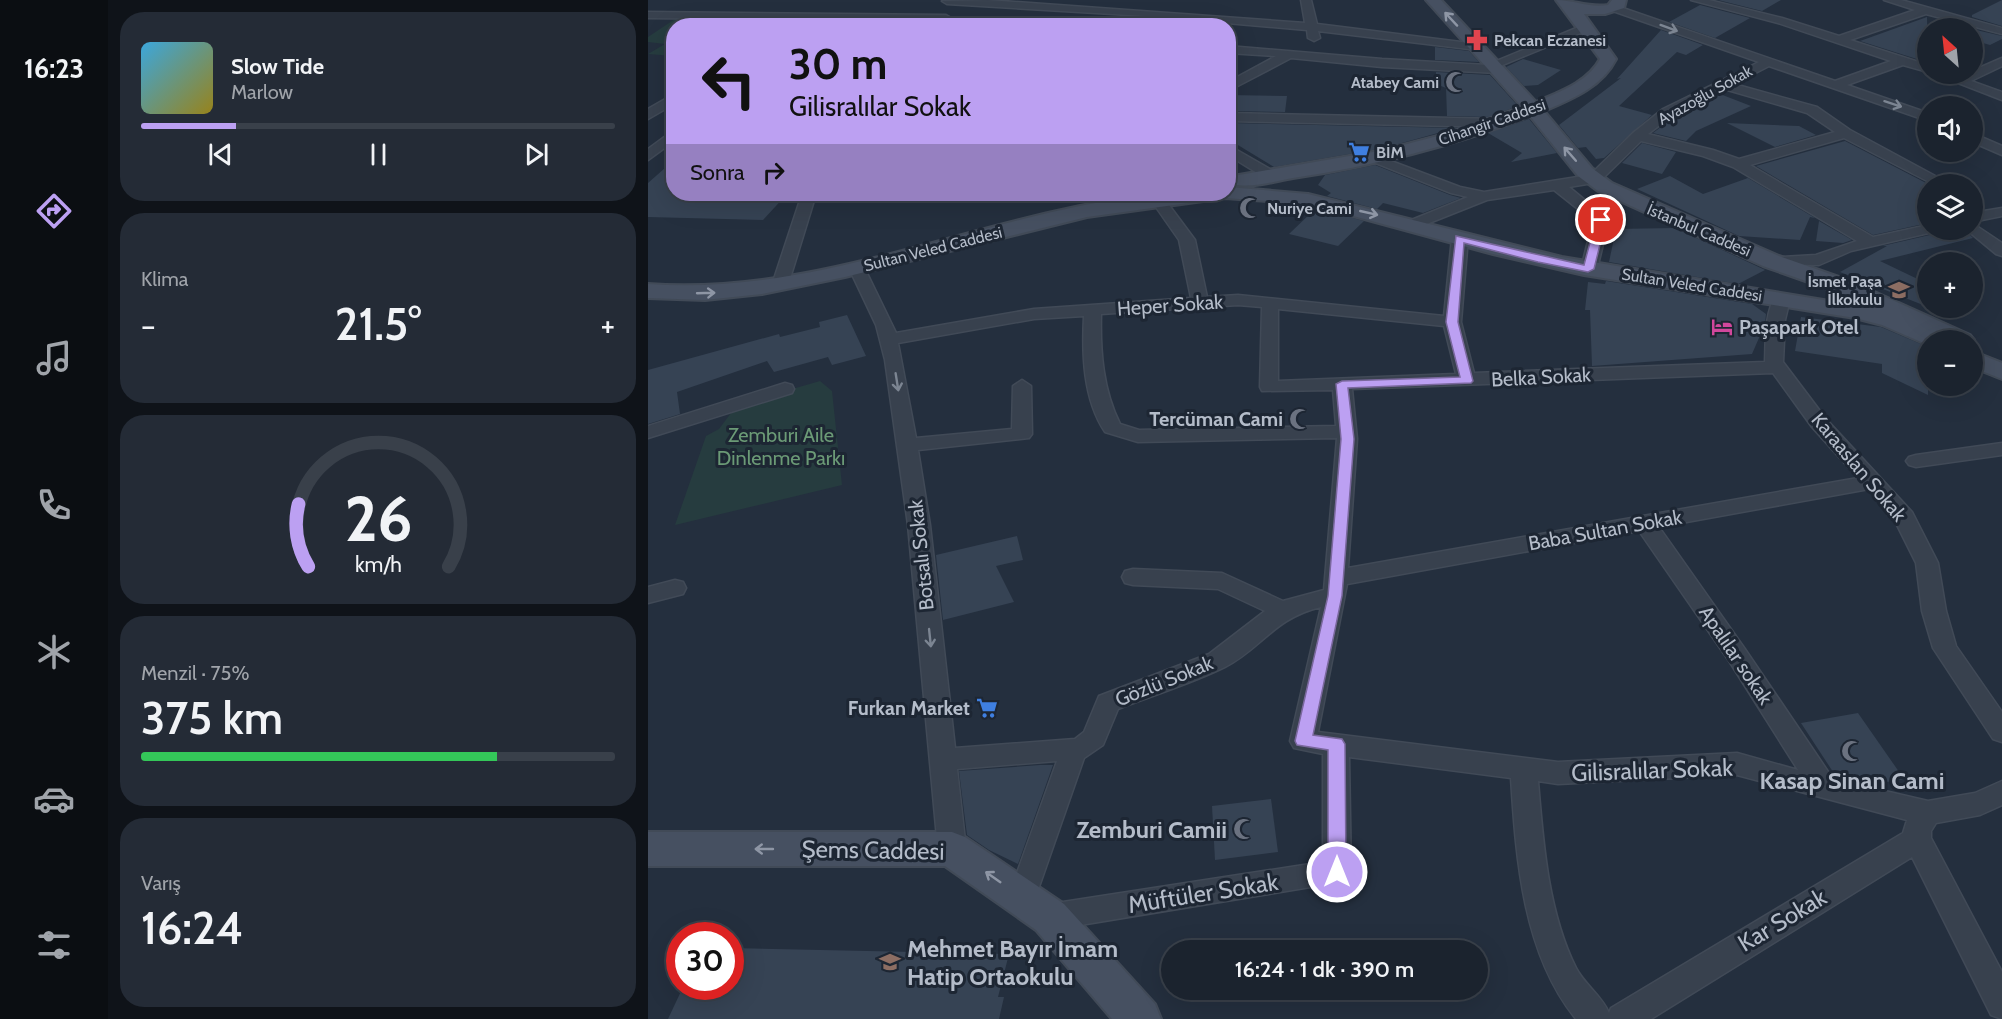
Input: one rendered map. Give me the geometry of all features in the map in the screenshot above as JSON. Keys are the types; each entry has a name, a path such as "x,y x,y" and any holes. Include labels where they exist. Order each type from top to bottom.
{"main road":[{"name":"İstanbul Caddesi","path":"1433,0 1594,179 1623,197 1771,261 1842,286 1940,330"},
{"name":"Cihangir Caddesi","path":"1567,3 1615,5 1639,1"},
{"name":"Cihangir Caddesi","path":"1325,168 1499,123 1533,109 1600,74 1608,59 1567,3"},
{"path":"1586,27 1615,5"},
{"path":"1499,123 1532,124 1551,132"},
{"path":"1236,180 1325,168"},
{"path":"1325,168 1302,177 1301,188 1317,198 1340,206"},
{"name":"Sultan Veled Caddesi","path":"1236,193 1282,196 1340,206 1538,259 1588,269 1866,313 1917,332"},
{"name":"Sultan Veled Caddesi","path":"648,273 782,279 1004,220 1101,201"},
{"name":"Sultan Veled Caddesi","path":"648,291 696,294 857,268 1057,219 1153,201"},
{"path":"1723,289 1764,283 1774,278 1776,270 1771,261"},
{"path":"1983,350 2002,359"},
{"path":"1983,363 2002,372"},
{"name":"Şems Caddesi","path":"648,849 952,849 1036,908 1140,1019"}],"street":[{"path":"947,18 947,0 1161,18"},
{"path":"1306,0 1313,27 1315,56"},
{"path":"1696,0 1715,1 1841,39 1917,66"},
{"path":"1889,0 2002,31"},
{"path":"1615,5 1766,63 1832,95 1854,92 1917,113"},
{"path":"757,17 771,6"},
{"path":"1841,39 1926,10"},
{"path":"648,15 827,18"},
{"path":"655,26 666,18"},
{"path":"1236,22 1313,27 1477,47"},
{"path":"1236,50 1495,67 1586,27"},
{"path":"1236,83 1289,54"},
{"path":"1812,111 1832,95 1902,61"},
{"path":"1983,71 2002,62"},
{"name":"Ayazoğlu Sokak","path":"1594,179 1638,136 1668,112 1766,63"},
{"path":"1722,84 1812,111 1845,133 1924,174"},
{"path":"1972,84 2002,96"},
{"path":"648,115 666,103"},
{"path":"1236,117 1499,123"},
{"path":"648,123 666,124"},
{"path":"1738,164 1845,133"},
{"path":"1638,136 1708,153 1738,164 1870,242"},
{"path":"648,156 666,141"},
{"path":"1983,143 2002,151"},
{"path":"1236,154 1272,176"},
{"path":"1370,158 1456,190 1484,196"},
{"path":"1414,224 1484,196 1594,179"},
{"path":"1558,186 1601,220 1588,269"},
{"path":"782,279 807,201"},
{"path":"1159,201 1187,240 1200,302"},
{"path":"1983,205 2000,212"},
{"path":"1983,216 2000,212"},
{"path":"1771,261 1819,260 1870,242 1917,231"},
{"path":"1983,236 2002,251"},
{"path":"1460,238 1452,322 1467,381"},
{"name":"Botsalı Sokak","path":"857,268 889,339 907,446 919,525 952,849"},
{"path":"1778,367 1774,362 1775,341 1782,299"},
{"name":"Heper Sokak","path":"889,339 1034,314 1238,300 1452,322"},
{"name":"Belka Sokak","path":"1270,303 1269,387 1778,367"},
{"path":"1093,310 1091,356 1103,413 1112,428 1138,436 1347,432"},
{"name":"Karaaslan Sokak","path":"1778,367 1819,423 1901,512 1927,563 1934,611 1945,648 2002,732"},
{"path":"1336,587 1347,432 1342,384"},
{"path":"907,446 1022,434 1022,386"},
{"path":"648,432 785,389"},
{"path":"1916,461 2002,449"},
{"name":"Baba Sultan Sokak","path":"1336,587 1645,523 1873,482"},
{"name":"Apalılar sokak","path":"1645,523 1737,655 1824,788"},
{"path":"1133,577 1222,581 1284,611"},
{"name":"Gözlü Sokak","path":"1074,750 1081,749 1094,738 1108,703 1218,660 1284,611 1336,587"},
{"name":"Gilisralılar Sokak","path":"1336,587 1303,741 1558,773 1737,764 1824,788 1923,826 2000,797"},
{"path":"648,595 675,588"},
{"name":"Müftüler Sokak","path":"1036,908 1337,872 1336,744"},
{"path":"942,760 1074,750 1036,908"},
{"path":"1524,769 1528,834 1541,903 1564,975 1596,1019"},
{"path":"1923,826 2002,1004"},
{"name":"Kar Sokak","path":"1622,1019 1923,826"}],"green space":[{"path":"666,25 666,55 648,54 665,44 648,42 648,37"},
{"name":"Zemburi Aile Dinlenme Parkı","path":"820,381 832,391 842,485 675,525 706,436 719,429 737,405"}],"building":[{"path":"1718,0 1781,0 1762,11"},
{"path":"2002,0 2002,26 1983,20 1983,18 1972,17"},
{"path":"1700,5 1750,18 1715,38 1669,22"},
{"path":"1917,21 1917,59 1860,41"},
{"path":"1661,30 1703,45 1686,55 1677,52 1619,106 1652,115 1604,158 1596,159 1586,147 1578,148 1559,125 1621,78 1617,79"},
{"path":"1983,32 2002,36 2002,39 1990,45 1983,43"},
{"path":"1435,47 1469,51 1479,62 1435,60"},
{"path":"1523,59 1561,70 1538,85 1524,86 1506,67"},
{"path":"1436,72 1490,75 1518,106 1489,117 1447,116 1446,88 1436,84"},
{"path":"1720,94 1751,106 1696,131 1686,141 1653,133 1674,117"},
{"path":"1236,95 1287,96 1285,112 1236,111"},
{"path":"1529,119 1557,153 1511,162 1522,153 1488,133"},
{"path":"1236,123 1456,128 1384,148 1274,167 1236,144"},
{"path":"1727,123 1799,126 1816,135 1775,147"},
{"path":"1845,141 1917,178 1917,225 1873,235 1756,166"},
{"path":"1642,143 1676,152 1662,174 1622,163"},
{"path":"1375,165 1461,198 1423,213 1383,203 1377,209 1327,196 1331,193 1318,185 1325,175"},
{"path":"666,167 666,201 781,201 763,220 648,217 648,183"},
{"path":"1670,176 1703,194 1748,178 1815,218 1810,217 1800,240 1739,236 1637,189"},
{"path":"1313,211 1364,221 1338,246 1289,234"},
{"path":"1819,221 1852,240 1843,243 1816,241"},
{"path":"1675,228 1765,270 1738,284 1609,262 1616,229"},
{"path":"1917,238 1917,240 1965,240 1880,261 1917,279 1917,303 1840,272 1887,246 1882,246"},
{"path":"1606,281 1752,304 1766,314 1765,324 1752,354 1592,366 1590,310 1585,310 1588,282 1605,284"},
{"path":"847,315 866,356 832,365 828,357 774,372 767,361 677,392 680,414 648,424 648,370 779,334 780,337 820,327 819,322"},
{"path":"1801,317 1881,327 1917,342 1917,390 1882,373 1882,364 1795,351"},
{"path":"1017,536 1023,560 996,566 1014,602 943,620 936,555"},
{"name":"Kasap Sinan Cami","path":"1858,713 1904,779 1870,785 1837,778 1801,723"},
{"path":"1053,765 1018,864 989,850 967,835 959,771"},
{"name":"Zemburi Camii","path":"1271,799 1278,852 1215,860 1212,806"},
{"path":"744,948 1009,954 998,997 1004,997 999,1019 668,1019 677,1000 744,1000"}],"place":[{"name":"Pekcan Eczanesi","path":"1477,40"},
{"name":"Atabey Cami","path":"1456,82"},
{"name":"BİM","path":"1359,152"},
{"name":"Nuriye Cami","path":"1250,208"},
{"name":"İsmet Paşa İlkokulu","path":"1899,290"},
{"name":"Paşapark Otel","path":"1722,327"},
{"name":"Tercüman Cami","path":"1300,419"},
{"name":"Furkan Market","path":"987,708"},
{"name":"Kasap Sinan Cami","path":"1852,751"},
{"name":"Zemburi Camii","path":"1244,829"},
{"name":"Mehmet Bayır İmam Hatip Ortaokulu","path":"890,962"}],"route":[{"path":"1337,872 1336,744 1303,741 1335,596 1347,439 1342,384 1467,381 1452,322 1460,238 1512,253 1588,269 1601,220"}]}
